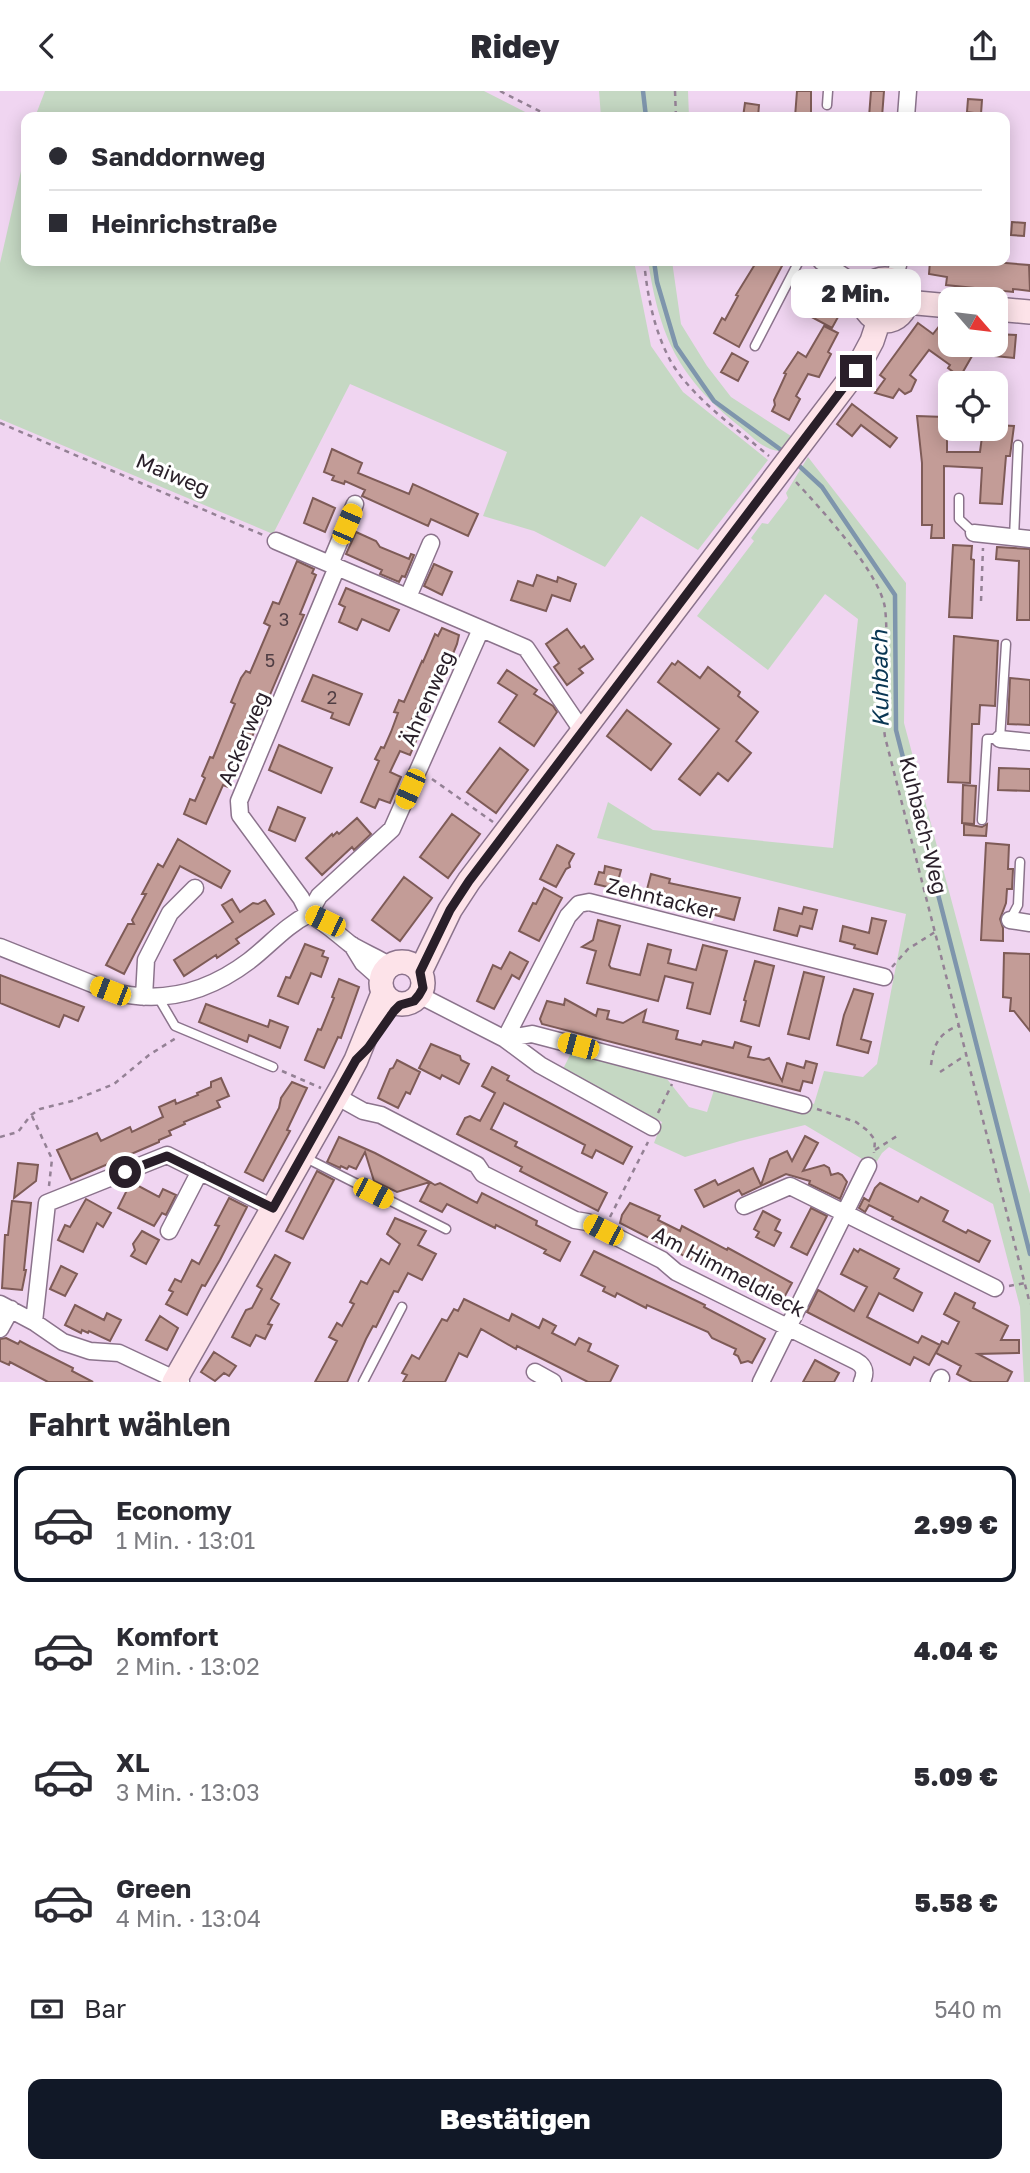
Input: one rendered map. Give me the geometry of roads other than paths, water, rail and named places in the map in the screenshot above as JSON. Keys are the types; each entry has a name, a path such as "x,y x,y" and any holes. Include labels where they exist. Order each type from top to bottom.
{"street":[{"path":"906,112 908,91"},
{"path":"828,266 867,292"},
{"path":"896,271 906,302 900,316 886,321 879,320 866,309 864,300 875,282 888,279 896,271"},
{"path":"906,302 938,305"},
{"path":"1008,310 1030,312"},
{"path":"0,1329 5,1306 63,1342 90,1351 119,1353 177,1381 356,1060 368,1048 400,982 432,929 450,910 856,371 872,341 879,320"},
{"path":"334,566 355,504"},
{"path":"979,534 1022,538"},
{"path":"276,541 526,648 583,731"},
{"path":"408,597 431,543"},
{"name":"Ackerweg","path":"309,914 301,898 240,815 239,801 334,566"},
{"name":"Ährenweg","path":"309,914 319,896 392,828 481,629"},
{"path":"1000,739 1030,742"},
{"path":"151,997 146,960 170,913 195,888"},
{"name":"Zehntacker","path":"505,1039 568,916 579,904 589,902 884,977"},
{"path":"0,947 110,991 151,997 181,995 218,982 250,960 291,922 309,914 325,921 352,945 373,954 400,982 505,1039 540,1065 652,1127"},
{"path":"1010,920 1030,923"},
{"path":"505,1039 532,1034 803,1105"},
{"path":"540,1065 553,1040"},
{"name":"Am Himmeldieck","path":"336,1096 363,1111 381,1115 477,1165 483,1174 662,1259 676,1272 861,1363 865,1374 862,1382"},
{"path":"34,1322 47,1203 167,1156 273,1208"},
{"path":"761,1382 869,1166"},
{"path":"169,1231 200,1171"},
{"path":"744,1206 790,1186 995,1289"},
{"path":"535,1372 554,1382"}],"lane":[{"path":"827,105 828,91"},
{"path":"755,346 796,266"},
{"path":"1018,445 1022,538"},
{"path":"958,498 959,519 979,534"},
{"path":"982,820 987,739 1000,739 1006,644"},
{"path":"1010,920 1018,905 1020,862"},
{"path":"151,997 175,1026 273,1067"},
{"path":"301,1156 446,1229"},
{"path":"363,1382 402,1307"}],"waterway":[{"name":"Kuhbach","path":"643,91 645,112"},
{"name":"Kuhbach","path":"655,266 676,346 714,401 784,452"},
{"name":"Kuhbach","path":"796,463 822,487 895,595 896,730 1030,1254"}]}
